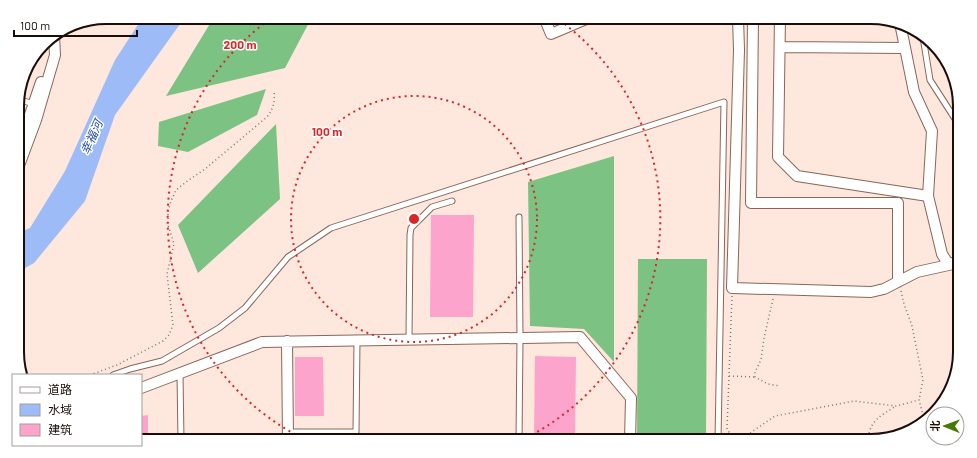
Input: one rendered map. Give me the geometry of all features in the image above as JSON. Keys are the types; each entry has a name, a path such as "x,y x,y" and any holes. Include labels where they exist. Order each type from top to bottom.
{"street":[{"path":"547,24 551,34 575,24"},
{"path":"738,24 739,50 732,288 871,292 884,289 917,272 953,265"},
{"path":"753,24 751,203 898,203 898,282"},
{"path":"780,24 778,157 797,176 928,196"},
{"path":"901,30 914,92 932,131 928,196 942,254 947,262 953,263"},
{"path":"24,136 55,55 54,42"},
{"path":"24,148 37,105 47,64 49,47"},
{"path":"780,47 905,48"},
{"path":"142,388 262,342 580,337 631,398 630,434"},
{"path":"287,341 288,434"}],"lane":[{"path":"924,44 930,80 953,116"},
{"path":"24,101 37,105"},
{"path":"116,374 162,361 219,328 245,308 288,257 331,228 724,102 718,434"},
{"path":"409,339 411,228 432,207 452,201"},
{"path":"519,217 519,434"},
{"path":"322,434 356,432 358,340"},
{"path":"180,374 181,434"}],"path":[{"path":"93,374 117,365 163,341 169,335 173,325 167,274 174,244 168,225 168,211 171,201 176,190 205,169 266,117 273,109 274,90"},
{"path":"898,282 912,326 923,380 919,400 923,415"},
{"path":"730,434 727,429 732,288"},
{"path":"755,378 755,372 761,360 775,289"},
{"path":"729,376 755,378 768,384 780,386"},
{"path":"868,434 874,421 883,414 896,406 919,400"},
{"path":"748,434 775,416 854,402 896,406"}],"green space":[{"path":"210,24 308,24 285,68 166,96"},
{"path":"266,89 257,115 188,152 158,146 159,122"},
{"path":"276,124 280,199 198,273 178,225"},
{"path":"614,156 614,362 584,329 530,326 528,182"},
{"path":"638,259 707,259 706,434 637,434"}],"water":[{"name":"幸福河","path":"138,24 180,24 115,115 85,201 34,263 24,269 24,230 30,228 65,171 115,60"}],"building":[{"path":"431,215 474,215 473,317 430,317"},
{"path":"535,356 576,357 575,434 534,434"},
{"path":"295,357 323,357 324,416 295,416"},
{"path":"148,415 148,434 142,434 142,416"}]}
